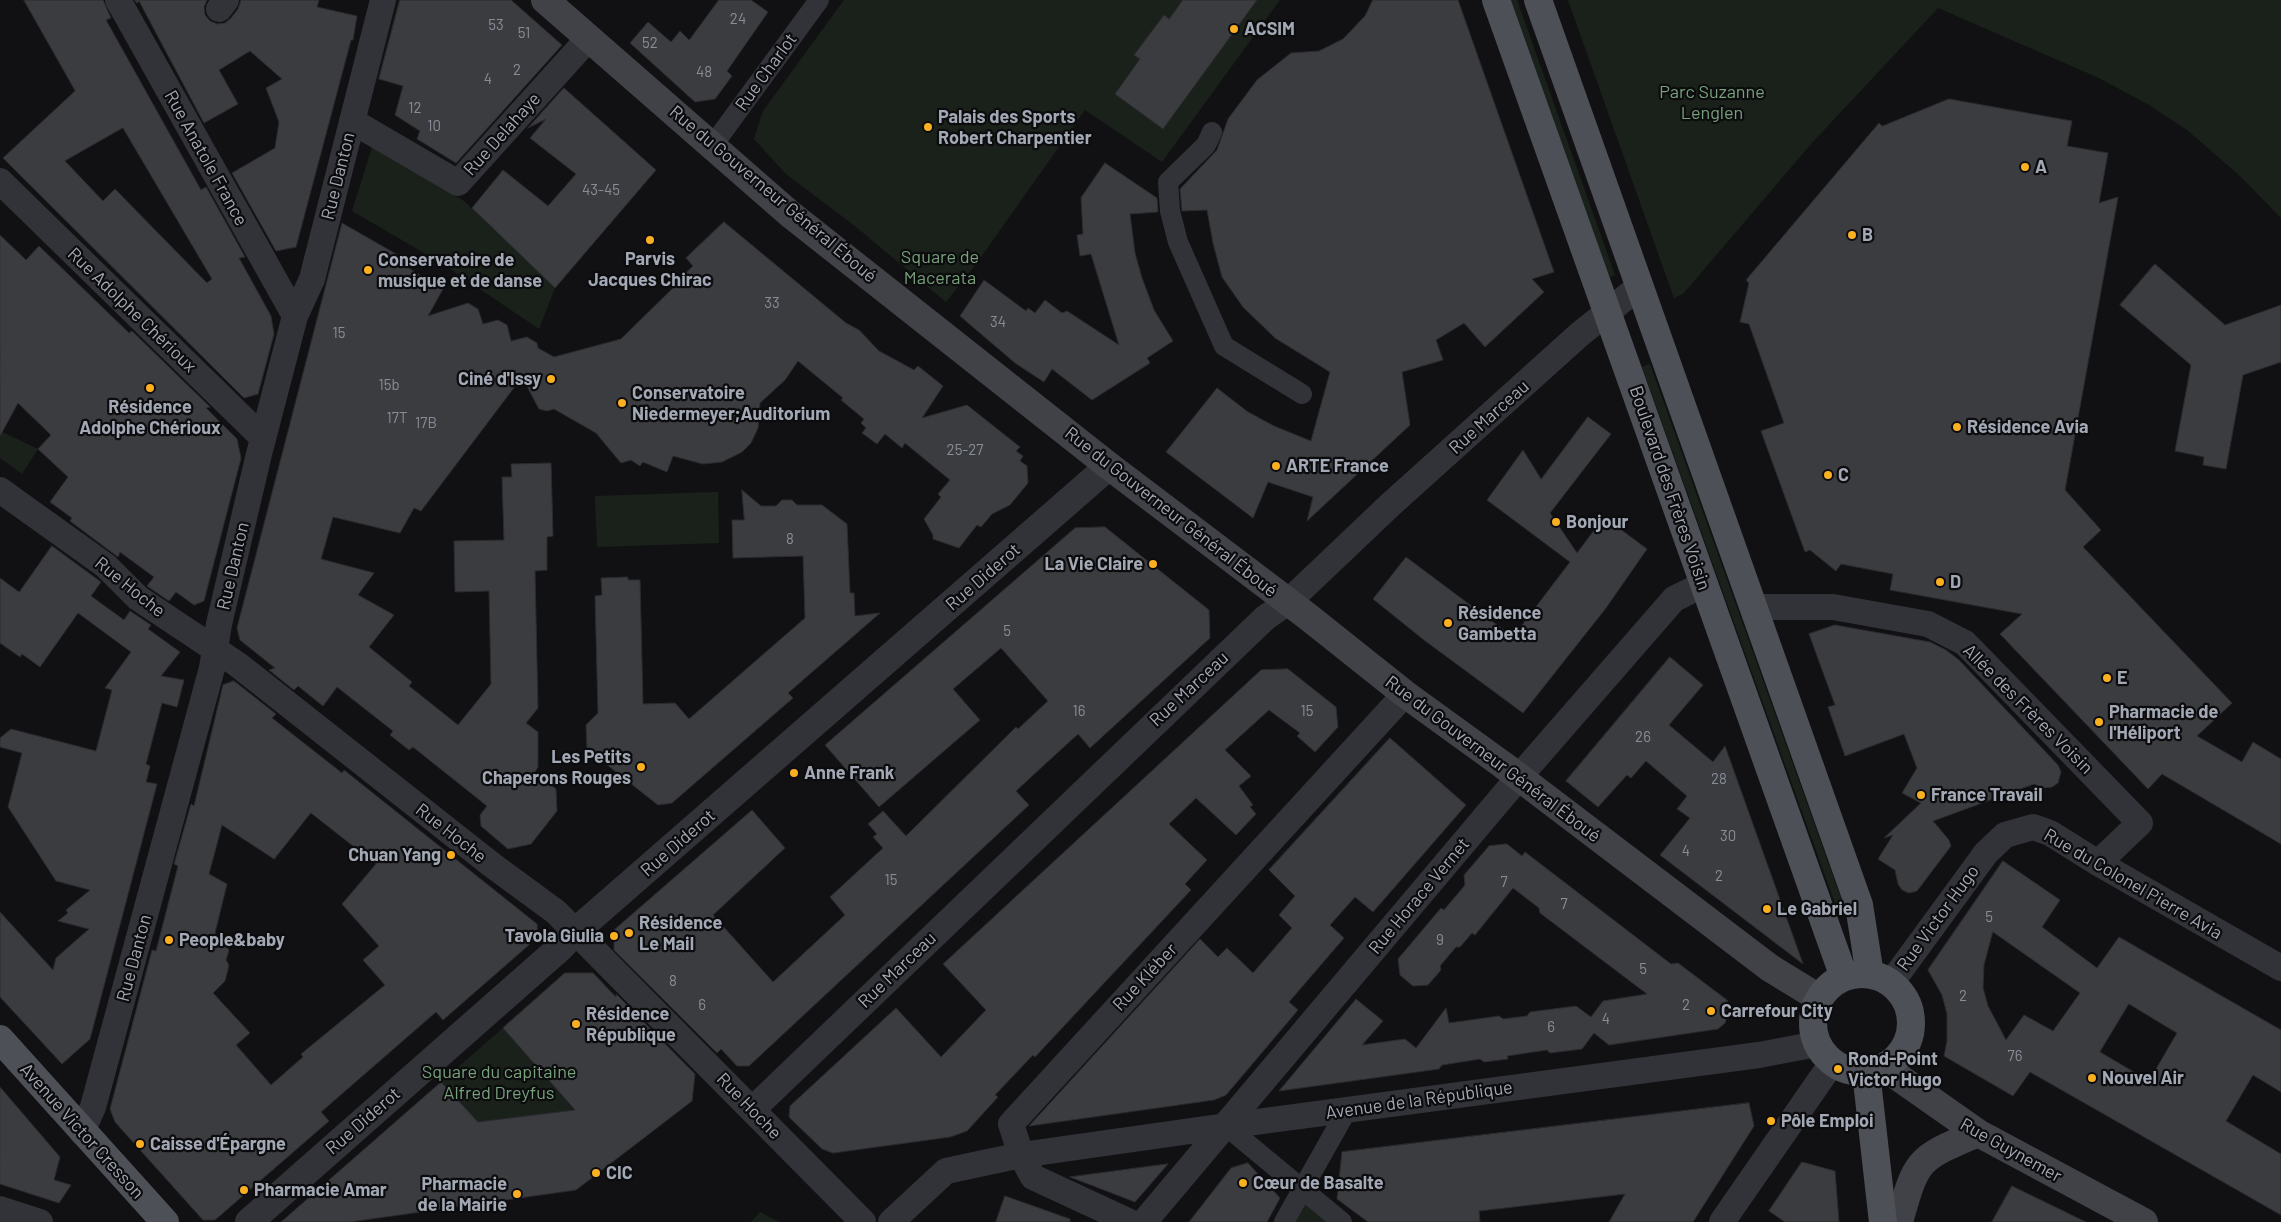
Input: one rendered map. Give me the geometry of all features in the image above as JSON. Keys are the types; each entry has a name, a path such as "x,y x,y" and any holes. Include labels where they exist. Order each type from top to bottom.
{"main road":[{"name":"Rue du Gouverneur Général Éboué","path":"545,0 790,214 1109,466 1405,694 1519,777 1770,968 1819,998"},
{"name":"Boulevard des Frères Voisin","path":"1496,0 1844,977"},
{"path":"1538,0 1862,915 1880,979"},
{"path":"1857,974 1880,979 1906,1003 1911,1028 1909,1037 1900,1055 1875,1070 1848,1071 1824,1053 1812,1028 1819,998 1830,986 1844,977 1857,974"},
{"name":"Avenue Victor Cresson","path":"0,1039 165,1222"},
{"path":"1875,1070 1883,1222"},
{"name":"Rue Guynemer","path":"1875,1070 1978,1133 2144,1222"},
{"path":"1899,1222 1910,1181 1920,1163 1936,1151 1978,1133"}],"street":[{"name":"Rue Anatole France","path":"118,0 295,316"},
{"name":"Rue Danton","path":"82,1132 94,1107 216,650 219,624 263,438 295,316 312,279 383,0"},
{"name":"Rue Charlot","path":"712,145 818,0"},
{"name":"Rue Delahaye","path":"352,121 458,183 588,38"},
{"path":"1212,132 1206,145 1168,182 1170,211 1178,242 1224,346 1302,394"},
{"name":"Rue Adolphe Chérioux","path":"0,181 263,438"},
{"name":"Rue Marceau","path":"753,1109 1265,618 1288,602 1390,505 1608,310 1640,286"},
{"name":"Rue Diderot","path":"249,1222 561,947 576,931 1109,466"},
{"name":"Rue Hoche","path":"0,490 106,566 138,598 250,673 492,865 551,909 576,931 863,1222"},
{"name":"Rue Horace Vernet","path":"1144,1222 1519,777 1674,599 1704,584"},
{"name":"Allée des Frères Voisin","path":"1753,607 1833,607 1928,624 1965,643 2140,823 2098,863"},
{"name":"Rue Kléber","path":"1021,1155 1011,1124 1405,694"},
{"name":"Rue du Colonel Pierre Avia","path":"1986,853 2005,835 2033,827 2050,833 2098,863 2281,968"},
{"name":"Rue Victor Hugo","path":"1880,979 1986,853"},
{"path":"1722,1222 1824,1053"},
{"name":"Avenue de la République","path":"1021,1155 1759,1055 1824,1053"},
{"path":"1284,1222 1347,1110"},
{"path":"1226,1126 1342,1222"},
{"path":"891,1222 946,1171 1021,1155 1033,1177 1130,1222"},
{"path":"0,1209 40,1222"}],"green space":[{"name":"Palais des Sports Robert Charpentier","path":"844,0 1280,0 1162,162 1085,110 976,264 946,302 855,226 786,174 754,139 763,111"},
{"path":"1510,0 1517,0 1615,275 1609,277"},
{"name":"Parc Suzanne Lenglen","path":"1568,0 2281,0 2281,218 2240,176 2187,130 2149,105 2099,78 1938,8 1811,144 1683,294 1674,298"},
{"path":"372,147 464,201 555,288 539,329 443,264 352,211"},
{"path":"1650,364 1844,907 1837,909 1642,367"},
{"path":"0,431 38,449 22,474 0,458"},
{"path":"718,492 719,543 597,547 595,496"},
{"name":"Square du capitaine Alfred Dreyfus","path":"503,1028 574,1110 478,1122 441,1082"},
{"path":"1302,1189 1342,1222 1284,1222"},
{"path":"760,1212 779,1222 751,1222"}],"building":[{"path":"24,0 103,0 111,18 106,20 201,190 206,187 245,257 239,258 271,316 274,334 258,394 244,398 3,158 75,91","holes":["123,128 212,279 207,283 115,189 103,201 65,161"]},
{"path":"135,0 207,0 204,7 205,15 210,21 217,24 225,23 231,18 238,9 241,0 319,0 317,7 357,16 353,40 351,40 296,247 276,251 232,173 275,148 279,122 266,88 282,79 250,51 219,70 238,104 204,123 139,1 137,3"},
{"path":"400,0 511,0 562,45 456,163 417,139 420,131 395,115 403,86 379,79"},
{"path":"719,0 751,0 768,12 727,71 732,76 715,99 695,102 630,43 648,22 671,42 680,31 689,40"},
{"path":"1183,0 1257,0 1163,129 1115,94 1140,59 1134,55 1164,15 1169,19"},
{"path":"1373,0 1458,0 1554,272 1532,279 1544,292 1485,347 1464,323 1436,340 1443,360 1402,372 1410,425 1307,521 1313,497 1268,482 1253,518 1166,452 1217,388 1248,412 1274,426 1311,441 1330,372 1275,338 1243,307 1222,277 1207,210 1182,211 1180,189 1217,150 1228,119 1257,80 1291,53 1319,51 1343,39 1365,16"},
{"path":"564,88 656,170 555,288 472,208 503,170 548,206 576,174 530,138 546,119 528,128"},
{"path":"1949,99 2072,121 2067,146 2108,153 2099,203 2118,197 2065,490 2101,530 2083,547 2232,703 2197,736 2242,762 2253,742 2281,759 2281,844 2162,774 2148,789 2000,634 2022,614 1890,590 1893,574 1841,564 1836,571 1810,550 1805,552 1761,431 1784,423 1749,324 1740,322 1749,283 1746,280 1879,123 1882,126"},
{"path":"1105,163 1157,198 1158,212 1130,214 1135,253 1142,278 1154,310 1173,341 1147,358 1150,363 1092,400 1052,369 1044,382 1015,363 960,316 984,280 1026,311 1028,308 1035,313 1045,300 1062,313 1067,311 1119,345 1091,254 1080,256 1077,235 1083,234 1081,198"},
{"path":"724,222 846,323 859,330 879,351 914,370 918,366 943,386 922,418 967,405 1020,447 1016,451 1023,456 1020,461 1027,466 1028,483 1010,505 992,514 981,527 977,525 959,548 933,539 933,535 924,519 941,497 938,494 950,480 905,443 902,448 885,434 877,444 862,433 866,428 861,423 864,419 841,400 843,398 798,361 785,380 760,403 758,428 751,443 742,452 722,462 703,464 673,456 667,472 643,462 640,466 631,460 621,463 596,433 554,409 547,411 539,409 522,377 421,511 414,508 400,533 333,517 321,559 374,573 358,595 394,615 369,647 412,682 409,686 458,725 491,684 489,591 455,592 454,541 504,540 502,477 512,477 511,464 551,463 553,536 547,537 547,570 535,571 538,708 526,723 538,732 538,767 535,772 556,789 557,811 531,844 508,849 481,826 480,815 487,806 413,747 409,750 390,735 393,731 337,687 323,706 298,686 294,690 269,670 275,668 240,640 237,628 342,223 410,262 407,267 443,289 428,316 468,303 478,309 483,324 498,320 507,325 511,341 527,337 537,343 538,348 554,357 621,339 693,266 686,258"},
{"path":"0,235 26,260 39,246 129,333 132,331 210,407 206,408 237,439 241,458 204,601 194,605 176,592 169,601 147,586 154,577 120,552 118,557 70,521 72,518 50,502 68,477 38,449 51,435 18,403 0,436"},
{"path":"2155,264 2225,325 2281,305 2281,362 2243,375 2226,469 2203,465 2204,457 2175,451 2191,365 2120,305"},
{"name":"Résidence Gambetta","path":"1588,417 1611,434 1550,513 1577,553 1604,517 1647,549 1606,608 1523,713 1424,640 1373,599 1406,557 1513,637 1570,562 1487,500 1523,450 1541,479"},
{"path":"742,490 761,506 776,506 782,500 792,500 797,505 822,505 847,524 850,593 854,593 855,616 880,613 788,693 793,698 672,803 658,805 587,749 586,725 598,713 595,596 602,595 601,578 628,577 628,580 640,580 643,704 675,703 689,719 805,618 803,556 733,558 732,520 744,520"},
{"path":"1105,527 1209,610 1210,638 1090,748 1078,734 1016,791 1029,805 749,1066 737,1066 721,1049 717,1053 614,950 614,930 752,810 785,848 713,915 773,982 845,915 830,897 883,848 873,837 877,834 868,824 883,811 906,836 1016,727 1018,729 1048,701 1001,648 953,689 980,720 879,807 825,745 1075,528"},
{"path":"52,546 101,582 91,596 124,620 130,611 151,625 148,629 180,652 161,676 184,680 177,707 162,703 146,764 150,766 146,782 157,784 90,1039 62,1064 0,997 0,912 53,970 56,958 89,929 58,921 68,913 66,910 90,890 56,881 8,807 22,753 0,747 0,738 11,729 96,751 112,690 105,688 131,652 78,613 40,667 22,654 20,657 0,643 0,578 19,592"},
{"path":"1835,625 1930,642 1946,650 1959,660 2058,765 2061,772 2058,783 2052,787 2043,788 2034,784 1933,821 1949,840 1951,846 1917,891 1909,893 1902,890 1898,884 1895,870 1878,859 1893,835 1884,838 1921,803 1902,793 1917,768 1904,734 1845,756 1828,707 1835,705 1809,634"},
{"path":"1670,657 1703,685 1669,725 1713,762 1725,746 1803,964 1660,855 1690,818 1677,809 1687,796 1646,761 1631,778 1627,775 1598,807 1566,781"},
{"path":"1288,669 1336,707 1338,727 1315,752 1297,736 1300,733 1269,710 1225,750 1251,776 1239,786 1253,805 1250,807 1256,814 1236,835 1196,798 1169,824 1207,860 1185,884 1191,890 1035,1057 1033,1055 995,1095 998,1097 967,1131 950,1137 833,1153 822,1149 789,1117 790,1106 896,1008 941,1057 986,1010 943,964 1261,670"},
{"path":"234,681 276,714 272,718 342,773 344,770 537,924 538,937 443,1020 436,1012 321,1112 329,1121 215,1220 203,1220 115,1122 110,1109 152,950 156,951 178,866 174,864 191,804 194,806 223,685","holes":["311,813 376,864 342,904 379,946 363,960 385,985 301,1054 303,1057 271,1085 236,1045 250,1033 213,993 225,981 229,965 226,960 229,950 215,933 227,884 209,874 222,825 274,859"]},
{"path":"1390,738 1466,805 1373,912 1355,897 1330,925 1344,938 1289,1002 1298,1010 1226,1095 1214,1100 1029,1126 1200,939 1218,957 1227,948 1253,973 1292,928 1279,915 1295,896 1269,870"},
{"path":"1507,844 1522,856 1525,852 1671,964 1678,963 1727,1000 1730,1008 1725,1023 1718,1029 1609,1045 1594,1033 1582,1049 1550,1053 1547,1050 1507,1056 1508,1059 1484,1062 1480,1059 1442,1065 1439,1069 1279,1091 1356,999 1383,1021 1362,1045 1405,1039 1416,1048 1446,1008 1449,1023 1499,1016 1503,1019 1527,1016 1530,1012 1576,1006 1591,1017 1603,1001 1647,994 1540,913 1539,908 1513,888 1475,935 1472,933 1460,947 1456,947 1440,966 1441,970 1428,985 1413,986 1400,975 1398,959 1441,908 1444,910 1465,885 1464,875 1489,846"},
{"name":"Nouvel Air","path":"2003,861 2060,900 2042,927 2097,968 2119,937 2281,1030 2281,1092 2253,1075 2226,1121 2281,1154 2281,1215 2030,1072 2013,1096 1944,1056 1947,1041 1947,1014 1942,995 1928,970","holes":["1993,932 2080,993 2053,1031 2024,1015 2006,1040 1988,1006 1983,988 1984,965","2129,1004 2177,1033 2149,1081 2100,1052"]},
{"path":"565,973 593,973 616,997 616,994 695,1074 692,1101 576,1190 350,1222 281,1222 441,1082 478,1122 575,1110 503,1028"},
{"path":"0,1087 60,1157 54,1180 71,1185 59,1203 0,1184"},
{"path":"1749,1103 1754,1126 1693,1222 1609,1222 1625,1194 1479,1211 1480,1222 1368,1222 1337,1199 1342,1152"},
{"path":"1802,1162 1835,1171 1839,1222 1785,1222 1769,1211"},
{"name":"Cœur de Basalte","path":"1248,1163 1280,1198 1267,1222 1189,1222 1231,1168"},
{"path":"1168,1164 1135,1202 1070,1177"},
{"path":"2012,1186 2086,1222 1992,1222"},
{"path":"1005,1196 1070,1219 1070,1222 996,1222"}],"place":[{"name":"ACSIM","path":"1234,29"},
{"name":"Palais des Sports Robert Charpentier","path":"928,127"},
{"name":"A","path":"2025,167"},
{"name":"B","path":"1852,235"},
{"name":"Parvis Jacques Chirac","path":"650,240"},
{"name":"Conservatoire de musique et de danse","path":"368,270"},
{"name":"Ciné d'Issy","path":"551,379"},
{"name":"Résidence Adolphe Chérioux","path":"150,388"},
{"name":"Conservatoire Niedermeyer;Auditorium","path":"622,403"},
{"name":"Résidence Avia","path":"1957,427"},
{"name":"ARTE France","path":"1276,466"},
{"name":"C","path":"1828,475"},
{"name":"Bonjour","path":"1556,522"},
{"name":"La Vie Claire","path":"1153,564"},
{"name":"D","path":"1940,582"},
{"name":"Résidence Gambetta","path":"1448,623"},
{"name":"E","path":"2107,678"},
{"name":"Pharmacie de l'Héliport","path":"2099,722"},
{"name":"Les Petits Chaperons Rouges","path":"641,767"},
{"name":"Anne Frank","path":"794,773"},
{"name":"France Travail","path":"1921,795"},
{"name":"Chuan Yang","path":"451,855"},
{"name":"Le Gabriel","path":"1767,909"},
{"name":"Résidence Le Mail","path":"629,933"},
{"name":"Tavola Giulia","path":"614,936"},
{"name":"People&baby","path":"169,940"},
{"name":"Carrefour City","path":"1711,1011"},
{"name":"Résidence République","path":"576,1024"},
{"name":"Rond-Point Victor Hugo","path":"1838,1069"},
{"name":"Nouvel Air","path":"2092,1078"},
{"name":"Pôle Emploi","path":"1771,1121"},
{"name":"Caisse d'Épargne","path":"140,1144"},
{"name":"CIC","path":"596,1173"},
{"name":"Cœur de Basalte","path":"1243,1183"},
{"name":"Pharmacie Amar","path":"244,1190"},
{"name":"Pharmacie de la Mairie","path":"517,1194"}],"park label":[{"name":"Square de Macerata","path":"940,267"}]}
